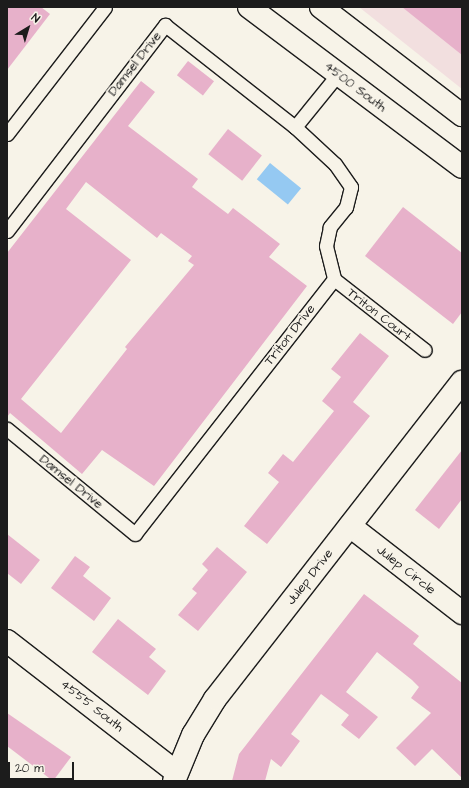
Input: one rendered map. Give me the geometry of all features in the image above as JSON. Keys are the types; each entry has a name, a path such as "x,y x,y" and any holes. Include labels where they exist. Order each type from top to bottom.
{"street":[{"name":"4500 South","path":"249,7 462,167"},
{"path":"321,7 462,115"},
{"name":"Julep Drive","path":"175,777 192,735 215,699 462,382"},
{"name":"Julep Circle","path":"350,526 462,613"},
{"name":"4555 South","path":"7,641 175,777"}],"lane":[{"path":"7,134 105,7"},
{"name":"Damsel Drive","path":"7,231 165,25 295,127"},
{"path":"334,279 326,246 330,227 346,207 350,187 335,164 295,127 338,74"},
{"name":"Triton Court","path":"334,279 425,350"},
{"name":"Triton Drive","path":"135,534 334,279"},
{"name":"Damsel Drive","path":"7,429 135,534"}],"shaded area":[{"path":"359,7 462,7 462,89"}],"water":[{"path":"270,163 301,188 288,204 257,179"}],"building":[{"path":"7,7 41,7 50,14 7,70"},
{"path":"402,7 462,7 462,55"},
{"path":"188,61 214,81 203,96 177,75"},
{"path":"141,81 155,92 128,126 198,179 192,187 228,214 233,208 280,244 269,257 307,286 154,486 102,450 82,474 10,413 7,417 7,253","holes":["86,182 157,238 161,233 192,256 188,261 194,265 125,347 127,349 61,433 21,399 131,260 66,209"]},
{"path":"228,129 262,155 242,181 208,154"},
{"path":"403,207 462,253 462,312 453,324 365,256"},
{"path":"360,333 389,356 353,402 370,416 267,544 244,526 279,482 268,473 283,454 293,462 334,411 322,401 341,377 331,369"},
{"path":"462,450 462,499 439,529 415,510"},
{"path":"7,534 40,560 21,584 7,573"},
{"path":"217,547 247,572 198,631 178,615 197,593 192,589 208,570 202,564"},
{"path":"75,556 90,567 83,576 111,598 94,621 51,588"},
{"path":"364,594 419,636 413,644 462,683 462,778 432,749 415,766 396,748 431,713 411,698 419,687 377,652 346,692 378,717 359,739 341,725 349,715 321,694 291,734 300,741 281,767 271,759 265,781 232,781 239,754"},
{"path":"118,619 156,649 149,657 166,671 148,695 92,652"},
{"path":"7,713 71,757 53,781 7,746"}]}
